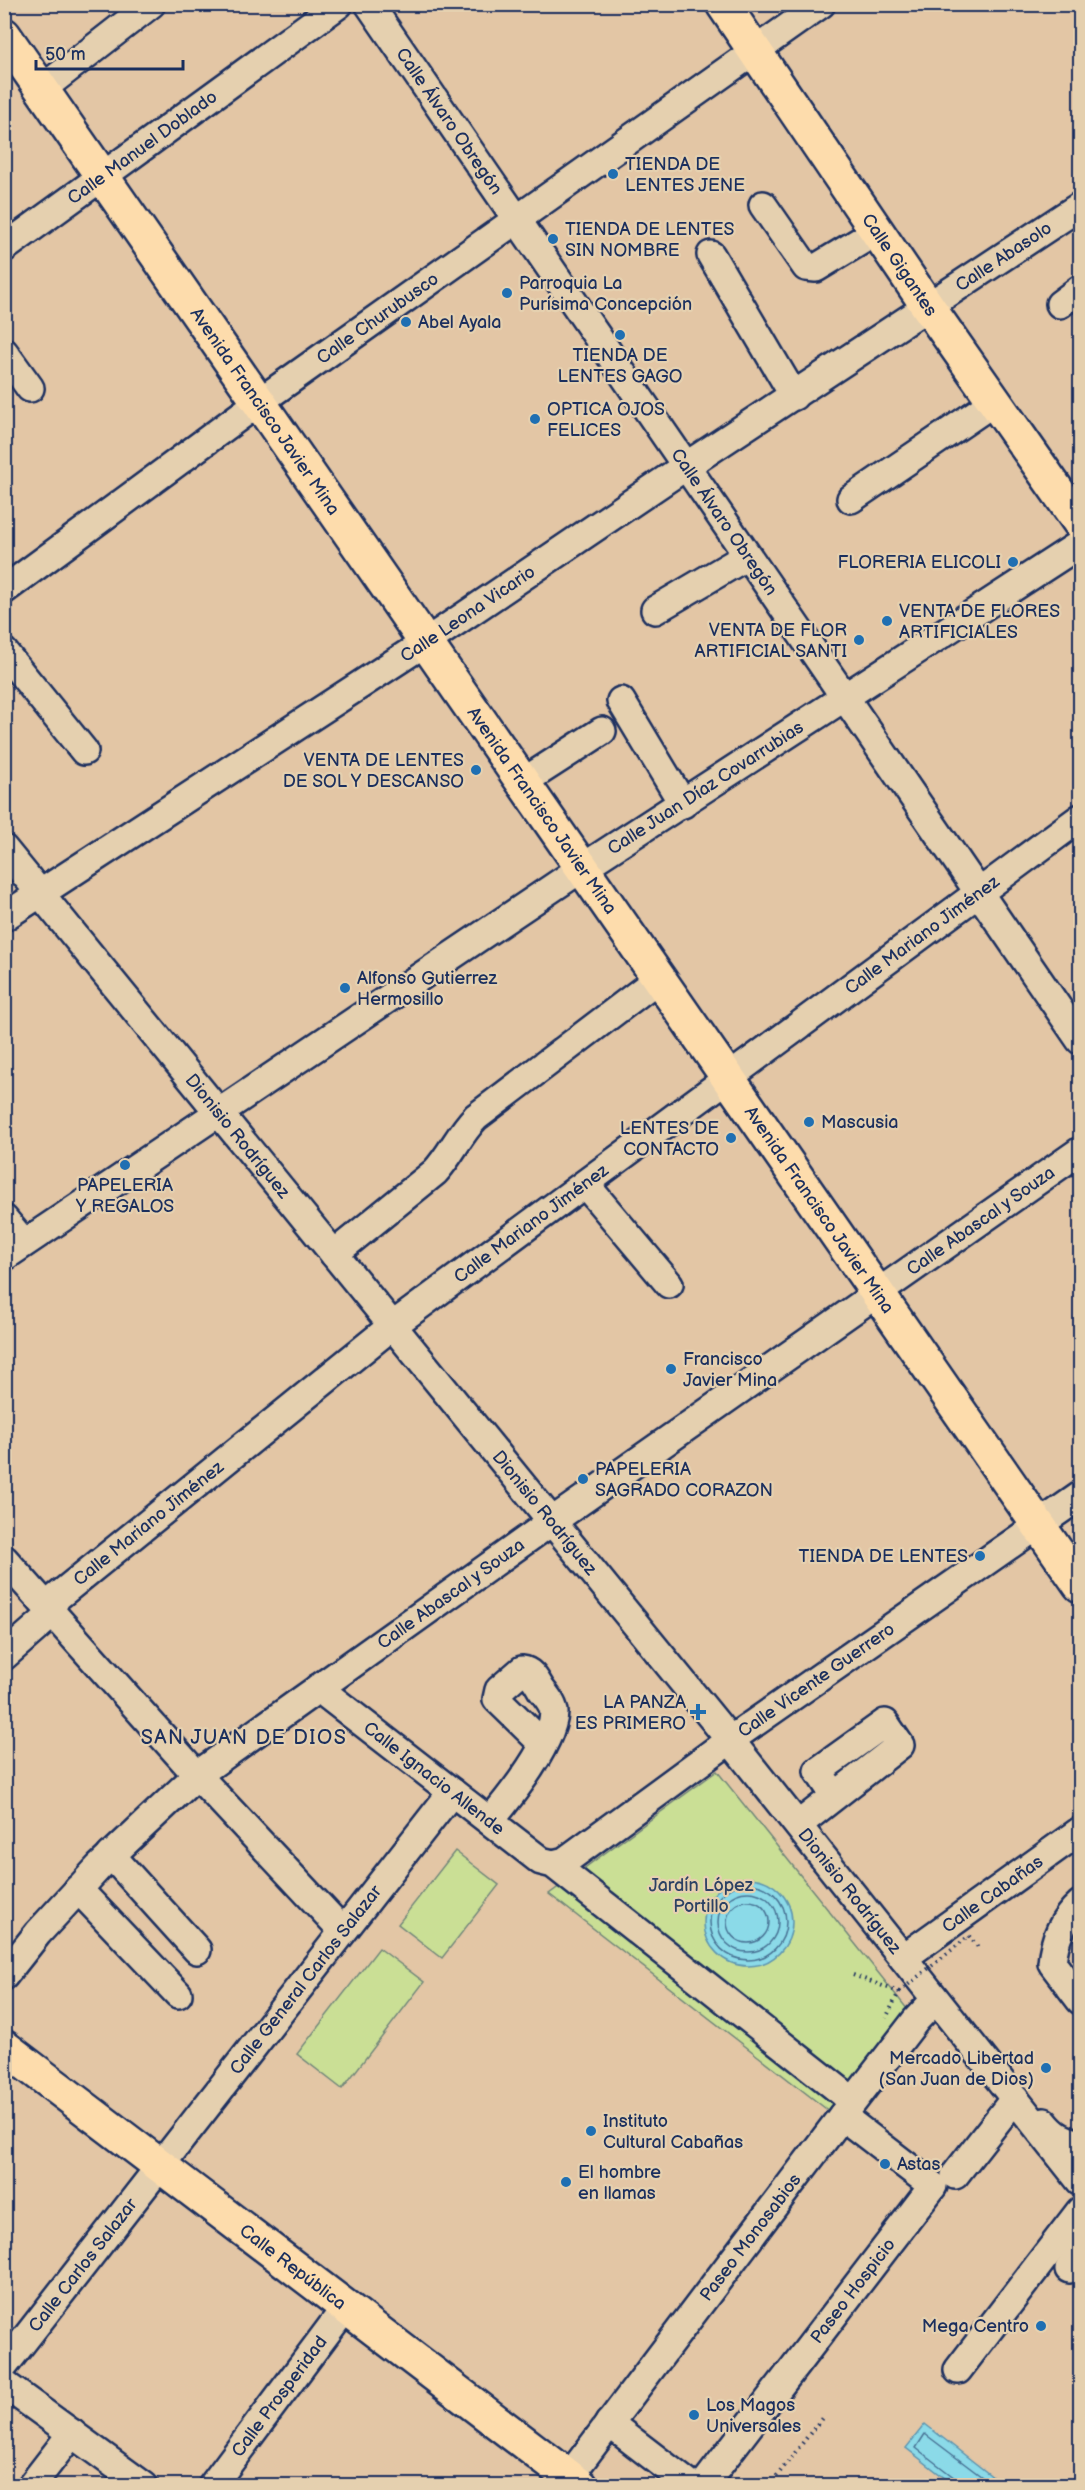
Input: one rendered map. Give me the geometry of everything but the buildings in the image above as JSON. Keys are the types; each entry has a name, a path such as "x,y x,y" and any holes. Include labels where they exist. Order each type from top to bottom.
{"main road":[{"name":"Calle Gigantes","path":"723,4 929,308 1080,523"},
{"name":"Avenida Francisco Javier Mina","path":"4,35 1080,1585"},
{"name":"Calle República","path":"4,2047 346,2307 571,2482"}],"street":[{"path":"42,89 151,4"},
{"name":"Calle Manuel Doblado","path":"4,248 339,4"},
{"name":"Calle Álvaro Obregón","path":"369,4 1080,1040"},
{"name":"Calle Churubusco","path":"4,590 259,402 821,4"},
{"path":"763,205 806,267 816,268 877,231"},
{"name":"Calle Abasolo","path":"929,308 1080,206"},
{"path":"711,255 794,396"},
{"name":"Calle Leona Vicario","path":"4,917 426,642 686,466 929,308"},
{"path":"4,352 30,388"},
{"path":"852,499 995,401"},
{"name":"Calle Juan Díaz Covarrubias","path":"14,1250 582,868 1080,544"},
{"path":"655,610 747,556"},
{"path":"4,652 84,751"},
{"path":"621,701 683,804"},
{"path":"523,782 602,731"},
{"name":"Calle Mariano Jiménez","path":"4,1656 44,1622 57,1597 392,1326 1080,818"},
{"name":"Dionisio Rodríguez","path":"4,849 730,1740 1080,2181"},
{"path":"334,1254 435,1172 448,1158 461,1132 476,1117 659,978"},
{"name":"Calle Abascal y Souza","path":"4,1976 38,1933 78,1889 197,1775 551,1522 1080,1151"},
{"path":"585,1184 669,1284"},
{"path":"4,1219 14,1250"},
{"name":"Calle Vicente Guerrero","path":"553,1864 565,1861 730,1740 1080,1496"},
{"path":"4,1559 197,1775 343,1931"},
{"name":"Calle Ignacio Allende","path":"318,1688 541,1861 553,1864 849,2103"},
{"path":"490,1821 520,1783 543,1744"},
{"name":"Calle General Carlos Salazar","path":"159,2165 452,1792"},
{"path":"798,1825 835,1796"},
{"name":"Calle Cabañas","path":"903,1958 1080,1831"},
{"path":"111,1855 197,1950"},
{"path":"78,1889 178,1994"},
{"path":"1080,1904 1069,1914 1058,1932 1052,1963 1080,2000"},
{"name":"Paseo Monosabios","path":"571,2482 609,2423 849,2103 935,2000"},
{"path":"993,2072 1011,2079 1051,2132 1062,2139 1080,2143"},
{"path":"955,2175 1014,2098"},
{"name":"Paseo Hospicio","path":"703,2486 933,2186 849,2103"},
{"name":"Calle Carlos Salazar","path":"4,2366 159,2165"},
{"path":"958,2370 1080,2211"},
{"path":"1069,2261 1080,2229"},
{"name":"Calle Prosperidad","path":"212,2486 346,2307"},
{"path":"4,2384 144,2486"},
{"path":"609,2423 691,2486"},
{"path":"31,2486 72,2433"}],"path":[{"path":"884,2024 899,1992 969,1936 978,1947"},
{"path":"853,1975 899,1992"},
{"path":"770,2486 822,2418"}],"green space":[{"name":"Jardín López Portillo","path":"717,1771 912,2015 834,2115 549,1894"},
{"path":"455,1851 499,1885 442,1958 398,1924"},
{"path":"379,1948 424,1982 342,2089 297,2054"}],"water":[{"path":"748,1878 765,1882 779,1891 788,1905 792,1922 788,1939 779,1953 765,1962 748,1966 731,1962 717,1953 708,1939 704,1922 708,1905 717,1891 731,1882"},
{"path":"925,2424 1003,2485 954,2485 906,2448"}],"place":[{"name":"TIENDA DE LENTES JENE","path":"613,174"},
{"name":"TIENDA DE LENTES SIN NOMBRE","path":"553,239"},
{"name":"Parroquia La Purísima Concepción","path":"507,293"},
{"name":"Abel Ayala","path":"406,322"},
{"name":"TIENDA DE LENTES GAGO","path":"620,335"},
{"name":"OPTICA OJOS FELICES","path":"535,419"},
{"name":"FLORERIA ELICOLI","path":"1013,562"},
{"name":"VENTA DE FLORES ARTIFICIALES","path":"887,621"},
{"name":"VENTA DE FLOR ARTIFICIAL SANTI","path":"859,640"},
{"name":"VENTA DE LENTES DE SOL Y DESCANSO","path":"476,770"},
{"name":"Alfonso Gutierrez Hermosillo","path":"345,988"},
{"name":"Mascusia","path":"809,1122"},
{"name":"LENTES DE CONTACTO","path":"731,1138"},
{"name":"PAPELERIA Y REGALOS","path":"125,1165"},
{"name":"Francisco Javier Mina","path":"671,1369"},
{"name":"PAPELERIA SAGRADO CORAZON","path":"583,1479"},
{"name":"TIENDA DE LENTES","path":"980,1556"},
{"name":"LA PANZA ES PRIMERO","path":"698,1712"},
{"name":"Mercado Libertad (San Juan de Dios)","path":"1046,2068"},
{"name":"Instituto Cultural Cabañas","path":"591,2131"},
{"name":"Astas","path":"885,2164"},
{"name":"El hombre en llamas","path":"566,2182"},
{"name":"Mega Centro","path":"1041,2326"},
{"name":"Los Magos Universales","path":"694,2415"}],"district":[{"name":"SAN JUAN DE DIOS","path":"244,1737"}]}
